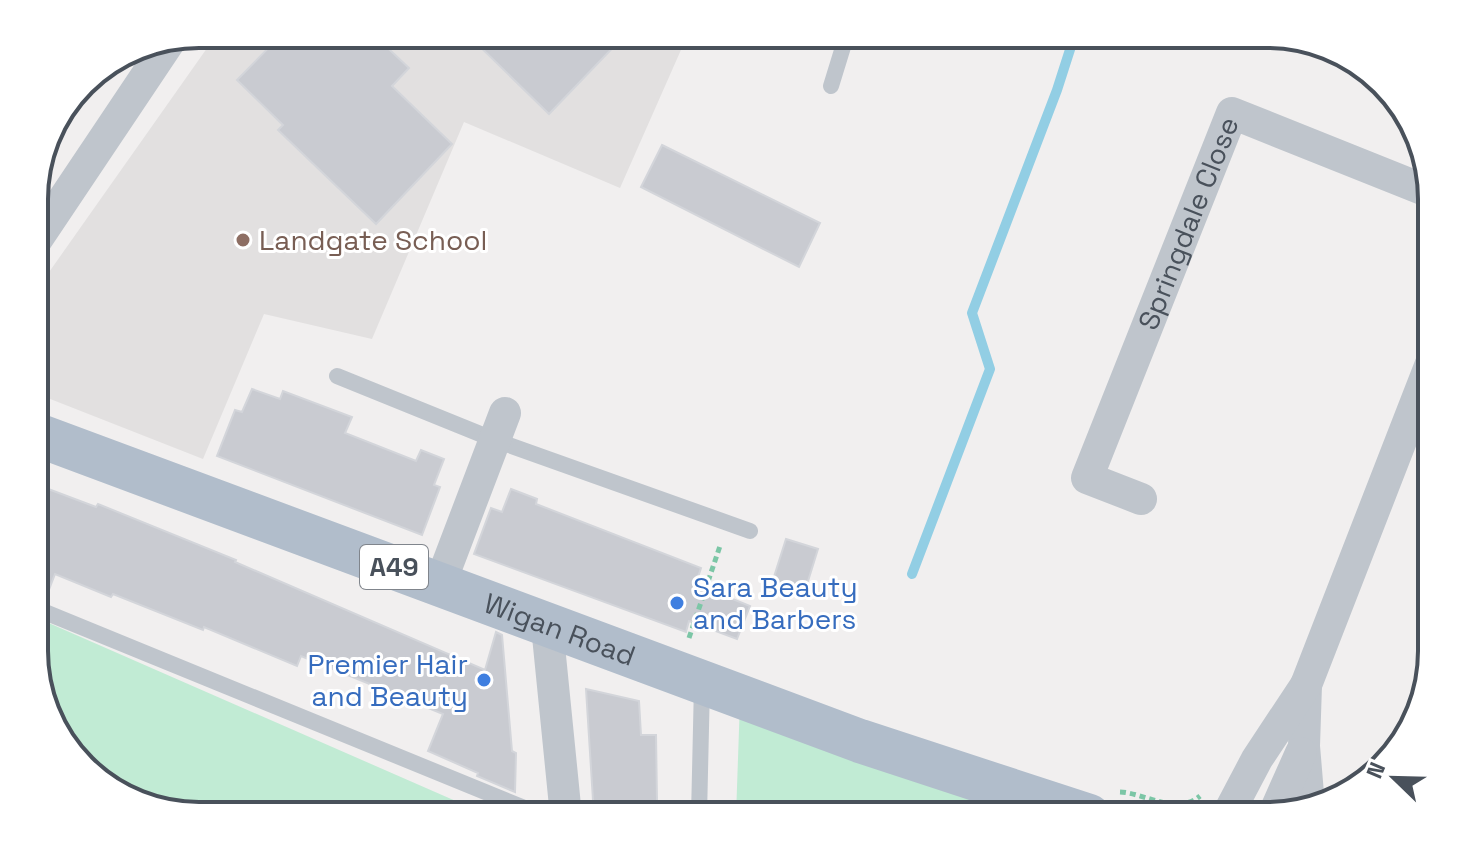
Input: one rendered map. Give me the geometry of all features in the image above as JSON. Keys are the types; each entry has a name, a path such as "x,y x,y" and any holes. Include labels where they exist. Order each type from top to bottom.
{"main road":[{"name":"Wigan Road","path":"48,439 860,741 1100,802"}],"street":[{"path":"48,223 162,53"},
{"name":"Springdale Close","path":"1141,499 1087,478 1232,113 1418,187"},
{"path":"1234,802 1257,759 1306,685 1418,397"},
{"path":"440,584 500,427"},
{"path":"547,626 565,802"},
{"path":"1306,685 1304,746 1308,796"},
{"path":"1279,802 1304,746"}],"lane":[{"path":"831,86 843,48"},
{"path":"337,376 500,427 750,531"},
{"path":"48,613 510,802"},
{"path":"689,678 698,802"}],"path":[{"path":"689,678 727,523"},
{"path":"1191,802 1207,790"}],"shaded area":[{"name":"Landgate School","path":"207,48 682,48 620,188 464,122 372,339 264,314 203,459 48,398 48,274"}],"green space":[{"path":"48,623 458,802 199,802 179,801 141,791 99,765 68,727 59,709 49,671"},
{"path":"740,701 999,802 736,802"}],"building":[{"path":"268,48 388,48 409,68 392,86 452,144 376,224 278,130 283,125 237,80"},
{"path":"481,48 613,48 549,114"},
{"path":"662,145 820,223 799,267 641,187"},
{"path":"252,389 280,399 283,391 352,417 345,433 416,461 421,450 444,459 434,485 440,487 422,535 217,456 235,410 242,412"},
{"path":"48,489 96,507 98,504 236,560 485,670 496,632 502,635 512,751 516,753 515,792 428,751 443,714 301,656 297,666 204,627 203,630 55,574 48,592"},
{"path":"511,489 537,499 536,504 701,568 696,583 750,606 737,639 689,621 686,632 474,554 491,508 502,512"},
{"path":"786,539 818,549 804,594 772,583"},
{"path":"586,689 639,701 641,735 656,735 657,801 593,802"}],"waterway":[{"path":"912,574 990,369 972,313 1070,48"}],"place":[{"name":"Landgate School","path":"243,240"},
{"name":"Sara Beauty and Barbers","path":"677,603"},
{"name":"Premier Hair and Beauty","path":"484,680"}]}
